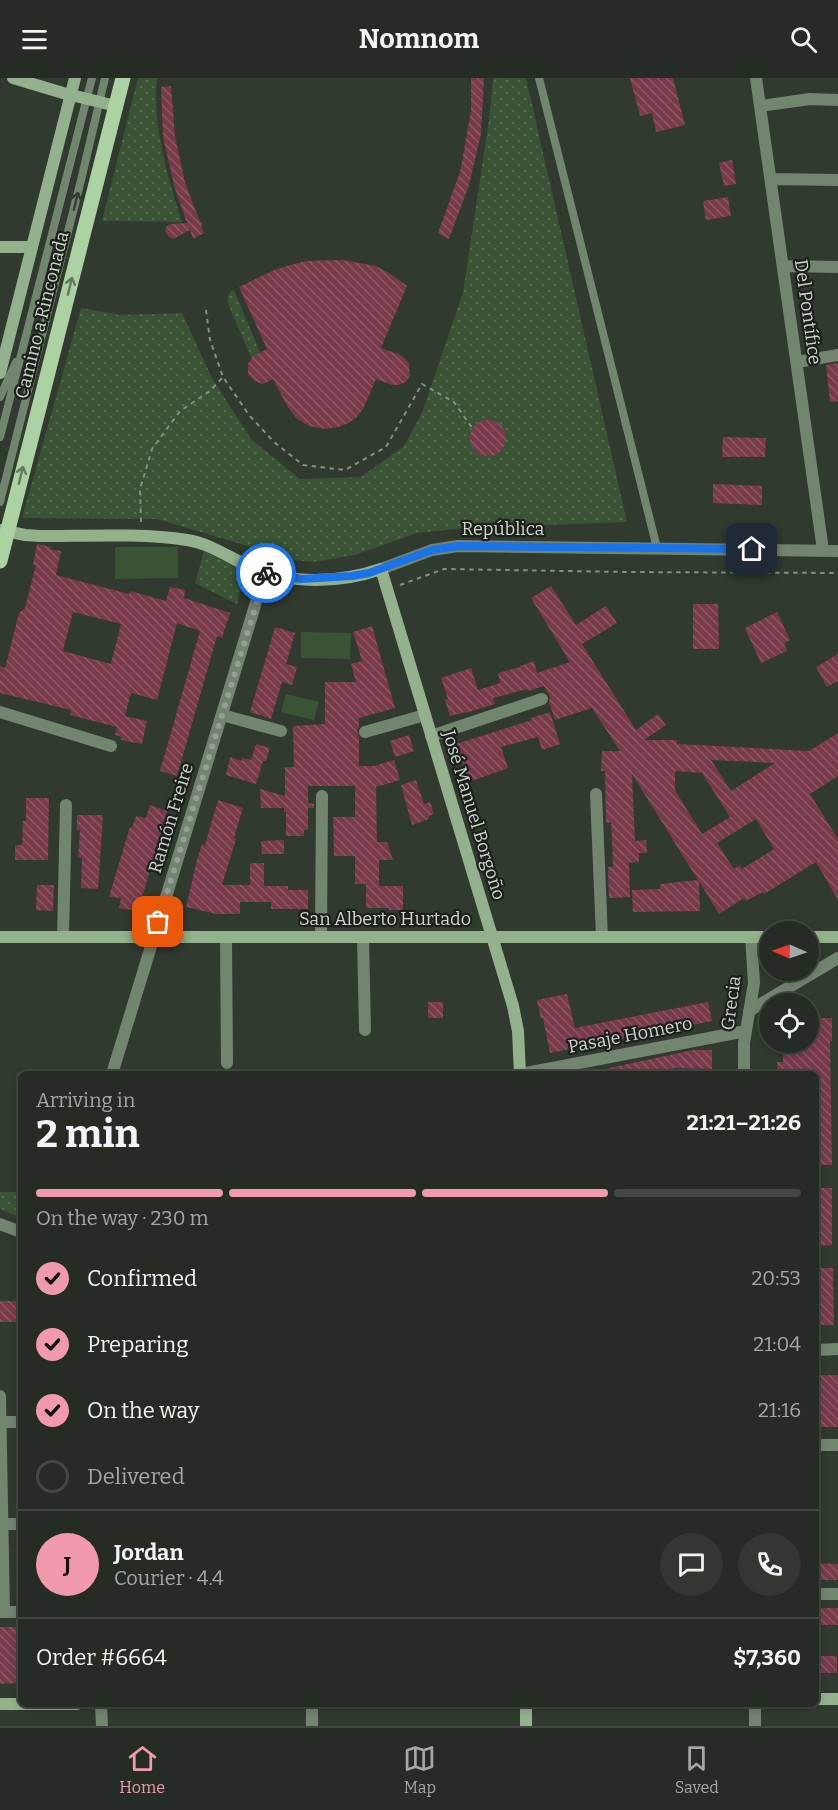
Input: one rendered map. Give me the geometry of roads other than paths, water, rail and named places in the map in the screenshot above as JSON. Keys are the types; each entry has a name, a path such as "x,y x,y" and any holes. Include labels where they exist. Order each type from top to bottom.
{"main road":[{"path":"12,78 116,106"},
{"name":"Camino a Rinconada","path":"0,373 75,78"},
{"name":"Camino a Rinconada","path":"0,561 4,531 123,78"},
{"path":"0,247 32,247"},
{"name":"República","path":"4,531 40,536 190,540 266,573 301,579 329,579 361,575 381,569"},
{"name":"José Manuel Borgoño","path":"381,569 516,1019 521,1071"},
{"name":"San Alberto Hurtado","path":"0,937 759,937"},
{"path":"819,937 838,937"},
{"path":"819,1700 838,1699"},
{"path":"0,1704 18,1704"},
{"path":"525,1707 526,1726"}],"street":[{"name":"Del Pontífice","path":"756,78 823,550"},
{"path":"760,106 810,99 838,100"},
{"path":"771,179 838,180"},
{"path":"783,266 838,267"},
{"path":"796,362 838,355"},
{"name":"República","path":"381,569 443,547 838,551"},
{"name":"Ramón Freire","path":"113,1071 266,573"},
{"path":"431,736 542,699"},
{"path":"0,712 111,746"},
{"path":"222,715 281,731"},
{"path":"365,732 425,715"},
{"path":"596,794 602,937"},
{"path":"321,938 322,796"},
{"path":"63,937 66,805"},
{"path":"226,937 226,1063"},
{"name":"Grecia","path":"744,1071 744,1043 754,976 751,937"},
{"path":"363,938 365,1030"},
{"path":"749,1011 838,958"},
{"name":"Pasaje Homero","path":"537,1071 746,1031"},
{"path":"0,1224 18,1231"},
{"path":"819,1350 838,1349"},
{"path":"0,1396 2,1612 18,1612"},
{"path":"0,1422 18,1422"},
{"path":"819,1445 838,1445"},
{"path":"2,1524 18,1524"},
{"path":"819,1594 838,1594"},
{"path":"101,1707 102,1726"},
{"path":"312,1707 312,1726"},
{"path":"755,1707 755,1726"}],"lane":[{"path":"0,437 92,78"},
{"path":"0,502 105,78"},
{"path":"538,78 657,548"},
{"path":"0,397 27,337"}]}
